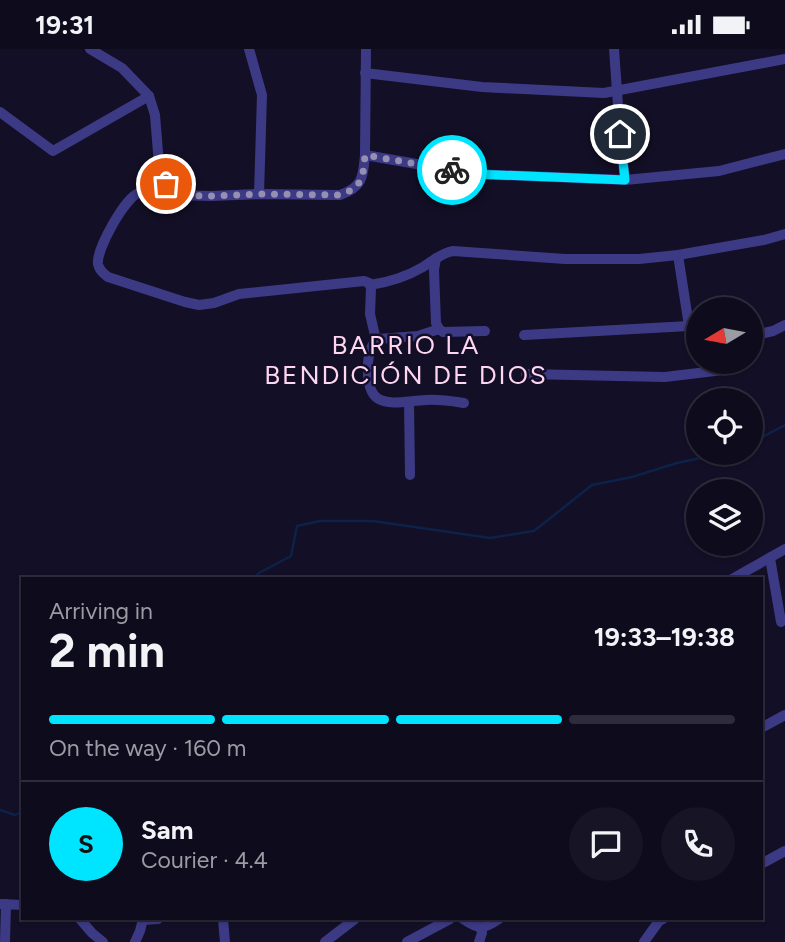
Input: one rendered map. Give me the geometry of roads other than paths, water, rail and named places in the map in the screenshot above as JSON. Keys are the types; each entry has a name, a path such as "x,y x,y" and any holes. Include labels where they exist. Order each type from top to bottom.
{"street":[{"path":"90,49 122,68 149,96 155,115 161,176 170,190 176,195 211,196 340,195 360,184 365,155 366,49"},
{"path":"250,49 262,95 259,194"},
{"path":"614,49 625,180"},
{"path":"365,73 482,87 604,93 785,59"},
{"path":"0,112 53,151 149,96"},
{"path":"365,155 474,174 625,180 719,171 785,154"},
{"path":"176,195 169,202 163,203 149,194 140,193 121,208 101,247 98,263 105,275 199,305 259,291 367,282 372,295 370,314 376,341"},
{"path":"370,285 397,280 443,253 453,251 565,259 639,259 678,255 785,235"},
{"path":"678,255 687,297"},
{"path":"436,258 436,323 439,330"},
{"path":"763,333 785,325"},
{"path":"524,335 686,326"},
{"path":"464,403 441,400 380,401 370,384 368,364 372,344 376,341 418,336 439,330 485,331"},
{"path":"526,374 665,376 686,374"},
{"path":"409,401 410,475"},
{"path":"736,577 785,549"},
{"path":"769,558 781,622"},
{"path":"763,727 785,715"},
{"path":"763,863 785,851"},
{"path":"5,942 3,904 21,905"},
{"path":"81,920 103,942"},
{"path":"135,942 143,920"},
{"path":"223,920 225,942"},
{"path":"325,942 354,920"},
{"path":"407,942 448,920"},
{"path":"464,920 481,928 497,920"},
{"path":"644,942 660,920"},
{"path":"479,942 481,928"}],"waterway":[{"path":"763,437 785,425"},
{"path":"256,577 291,556 297,526 320,521 373,521 490,538 534,531 592,485 632,477 686,461"},
{"path":"0,810 15,815 21,812"}],"district":[{"name":"BARRIO LA BENDICIÓN DE DIOS","path":"406,360"}]}
